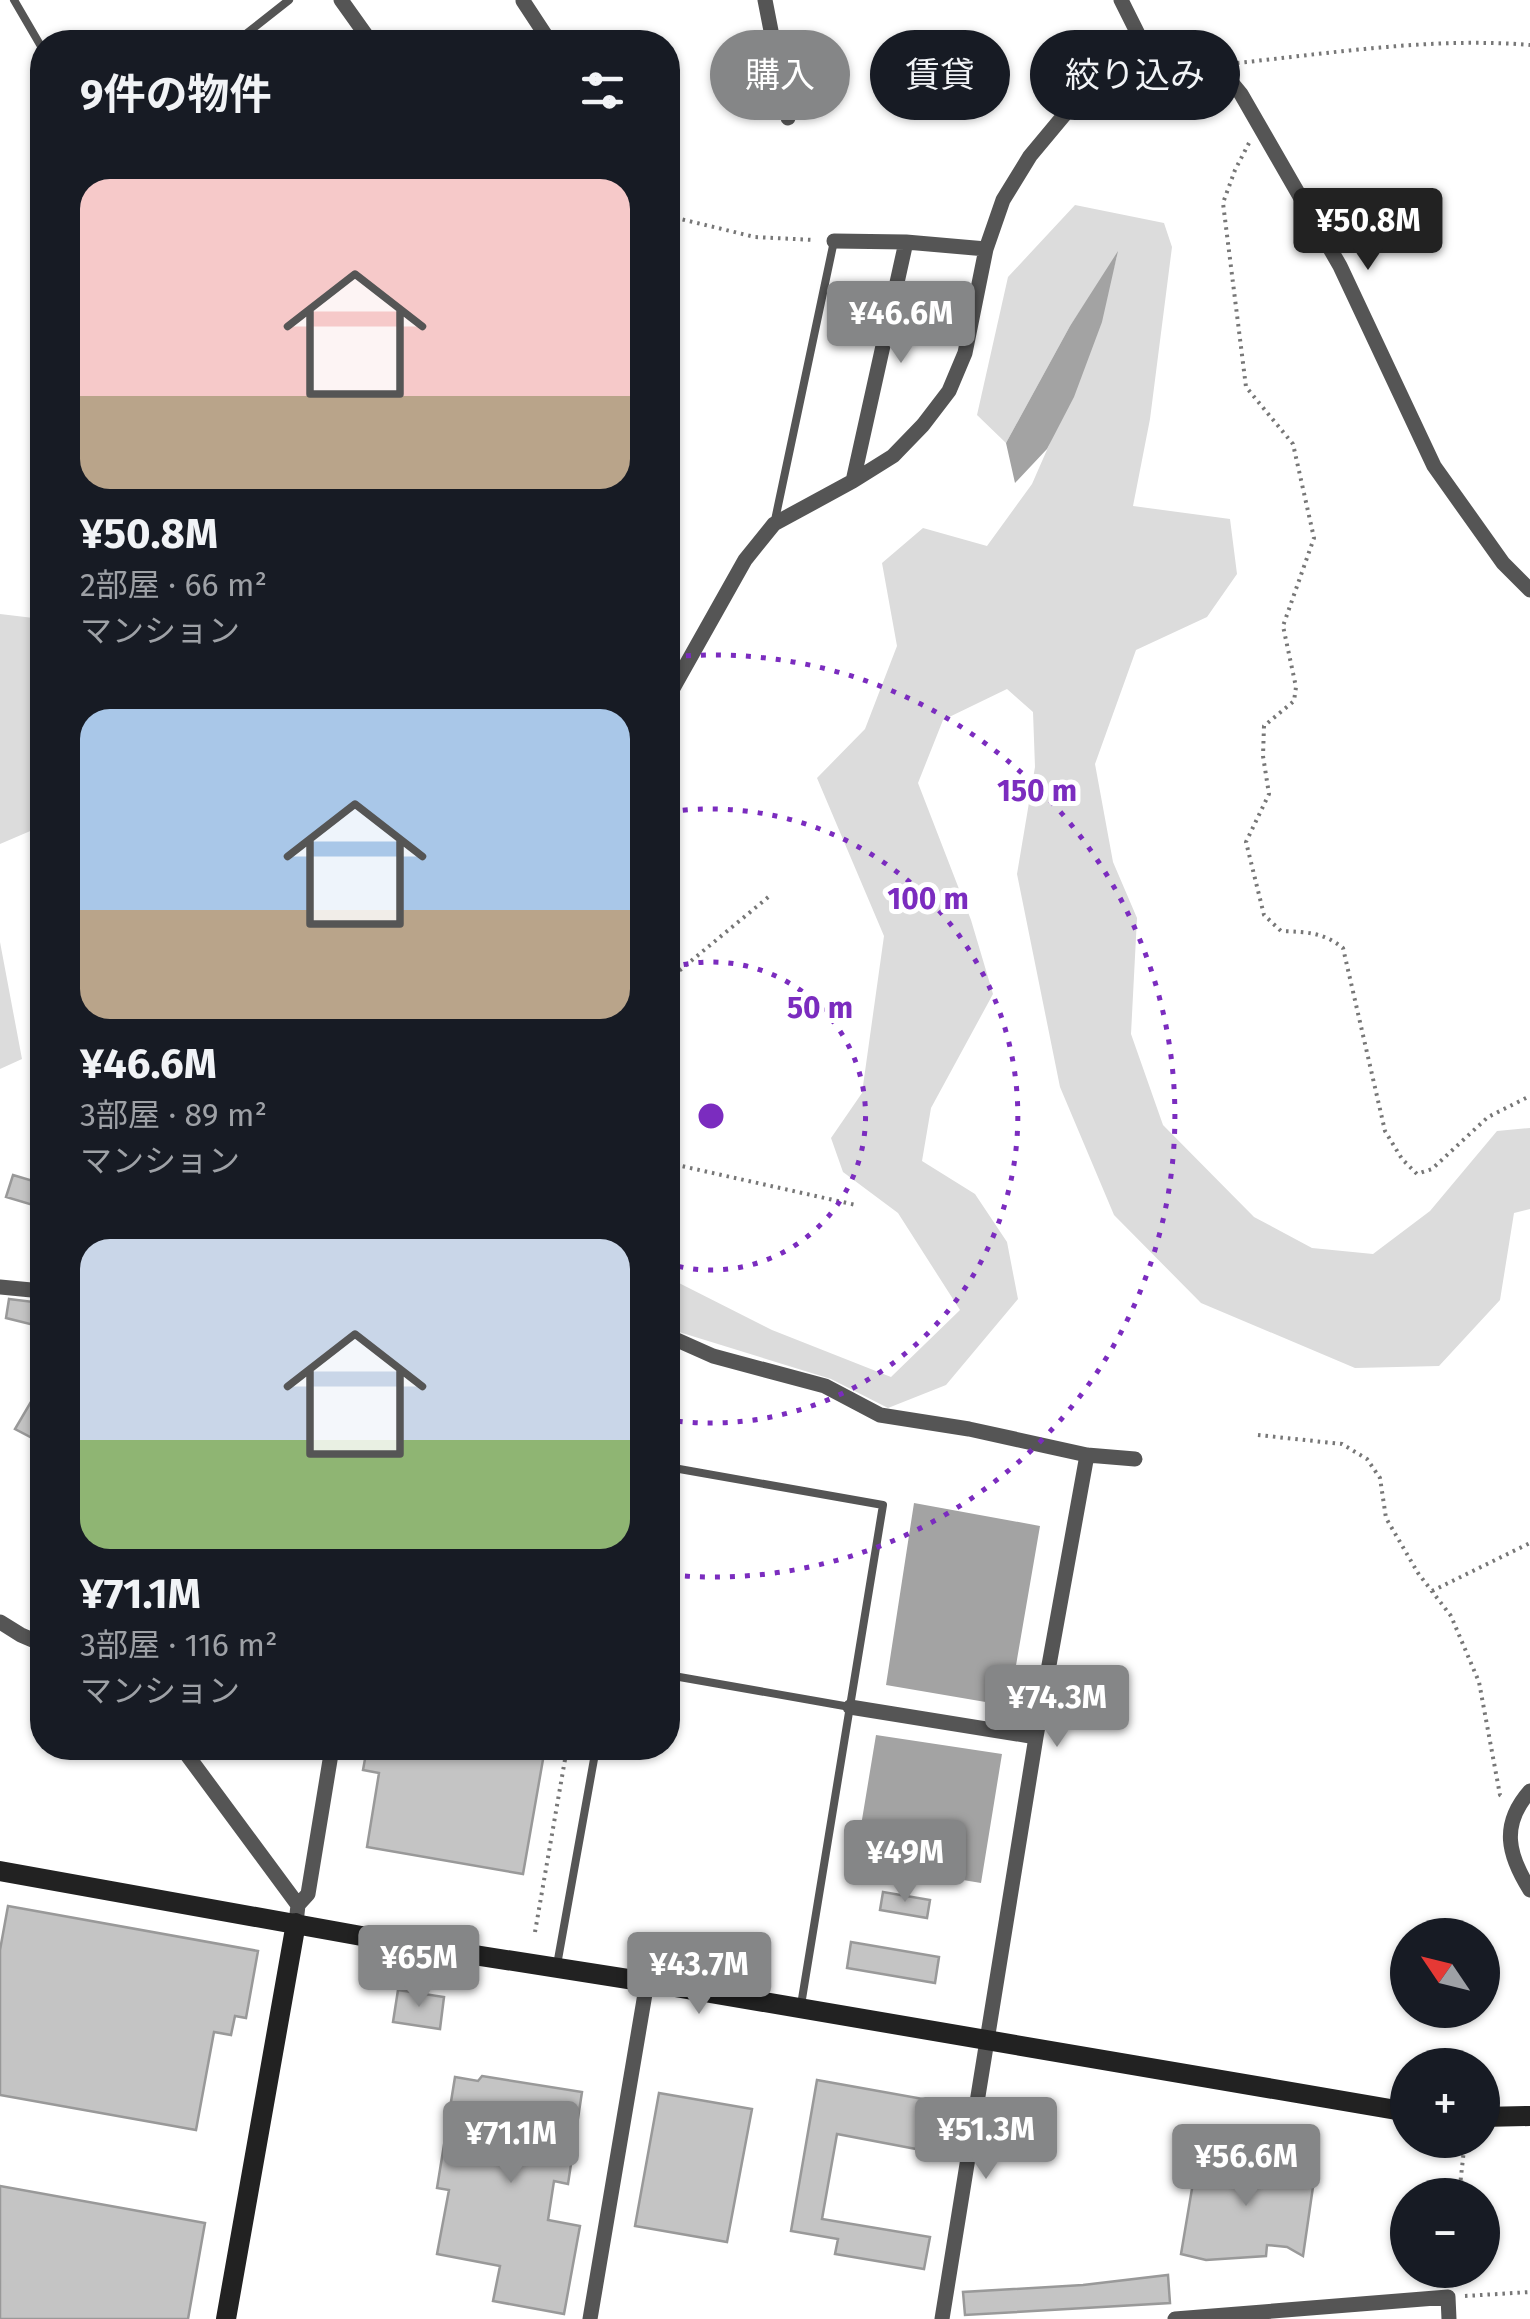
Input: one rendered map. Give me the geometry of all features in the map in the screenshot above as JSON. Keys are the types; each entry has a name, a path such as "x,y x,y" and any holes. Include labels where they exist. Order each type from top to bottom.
{"street":[{"path":"342,0 363,30"},
{"path":"766,0 772,30"},
{"path":"1120,0 1136,30"},
{"path":"523,1 542,30"},
{"path":"1240,93 1340,266 1434,466 1503,563 1530,590"},
{"path":"680,675 744,560 774,524 892,456 949,391 965,354 986,249 1003,200 1030,156 1061,120"},
{"path":"834,241 986,249"},
{"path":"853,481 906,242"},
{"path":"0,1286 30,1290"},
{"path":"680,1341 713,1356 825,1386 880,1415 970,1429 1086,1456 1135,1460"},
{"path":"942,2319 1036,1737 1086,1456"},
{"path":"0,1622 30,1639"},
{"path":"850,1707 1036,1737"},
{"path":"190,1760 297,1914"},
{"path":"226,2319 297,1914 308,1894 330,1760"},
{"path":"1524,1798 1510,1843 1514,1864 1530,1890"},
{"path":"0,1870 297,1914 417,1946 986,2038 1390,2109"},
{"path":"590,2319 647,1982"},
{"path":"1500,2117 1530,2116"},
{"path":"1175,2319 1448,2297 1449,2319"}],"lane":[{"path":"14,0 32,30"},
{"path":"250,30 289,0"},
{"path":"774,524 834,241"},
{"path":"680,1469 883,1505 800,2009"},
{"path":"680,1677 850,1707"},
{"path":"556,1967 594,1760"}],"path":[{"path":"1240,63 1414,46 1499,42 1530,45"},
{"path":"1259,125 1234,170 1223,203 1246,387 1293,444 1314,538 1283,626 1296,688 1294,701 1264,726 1263,756 1270,794 1246,842 1264,915 1281,931 1316,932 1344,948 1384,1132 1417,1174 1432,1169 1488,1117 1530,1096"},
{"path":"680,219 755,237 834,241"},
{"path":"680,970 772,894"},
{"path":"680,1167 856,1206"},
{"path":"1258,1435 1342,1444 1367,1458 1380,1478 1386,1518 1418,1573 1451,1616 1479,1682 1500,1795 1524,1798"},
{"path":"1432,1591 1530,1543"},
{"path":"535,1932 565,1760"},
{"path":"1448,2297 1530,2292"}],"shaded area":[{"path":"1075,205 1164,223 1172,247 1150,419 1133,506 1230,519 1237,574 1207,617 1136,650 1095,764 1113,862 1137,918 1131,1034 1163,1125 1254,1217 1312,1248 1373,1254 1430,1211 1497,1131 1530,1128 1530,1209 1514,1213 1500,1300 1439,1366 1355,1368 1201,1303 1114,1215 1060,1087 1017,874 1035,767 1033,712 1007,689 943,720 918,783 971,920 993,994 931,1108 922,1161 975,1194 1007,1242 1018,1299 946,1385 888,1408 831,1379 680,1332 680,1284 772,1330 891,1377 960,1310 898,1213 843,1172 831,1138 862,1093 884,936 817,778 865,729 897,646 882,563 923,528 987,546 1032,484 1092,347 1117,256 1070,326 1006,443 977,415 1008,277"},
{"path":"1118,251 1102,322 1074,397 1047,449 1015,483 1006,443 1070,326"},
{"path":"0,614 30,618 30,831 0,844"},
{"path":"0,942 22,1059 0,1069"},
{"path":"914,1503 1040,1526 1009,1706 886,1685"},
{"path":"876,1735 1002,1754 981,1883 855,1862"}],"building":[{"path":"13,1175 30,1180 30,1204 6,1197"},
{"path":"9,1299 30,1302 30,1324 6,1318"},
{"path":"30,1403 30,1437 15,1429"},
{"path":"365,1760 543,1760 523,1874 367,1847 379,1773 363,1770"},
{"path":"883,1892 930,1900 927,1918 880,1910"},
{"path":"8,1906 258,1951 246,2018 235,2016 231,2035 214,2032 196,2130 0,2095 0,1950"},
{"path":"851,1942 939,1957 935,1983 847,1968"},
{"path":"398,1990 444,1997 440,2029 393,2022"},
{"path":"482,2076 582,2092 568,2184 554,2181 548,2220 580,2226 564,2314 493,2301 500,2266 437,2254 449,2190 437,2188 455,2077 478,2081"},
{"path":"817,2080 962,2106 953,2156 837,2134 822,2219 930,2237 924,2269 835,2254 838,2239 791,2231"},
{"path":"659,2093 752,2109 727,2242 635,2226"},
{"path":"1198,2153 1315,2173 1303,2256 1287,2247 1267,2245 1266,2256 1206,2260 1181,2254"},
{"path":"0,2186 205,2223 188,2319 0,2319"},
{"path":"1168,2275 1170,2303 965,2315 963,2292"}]}
